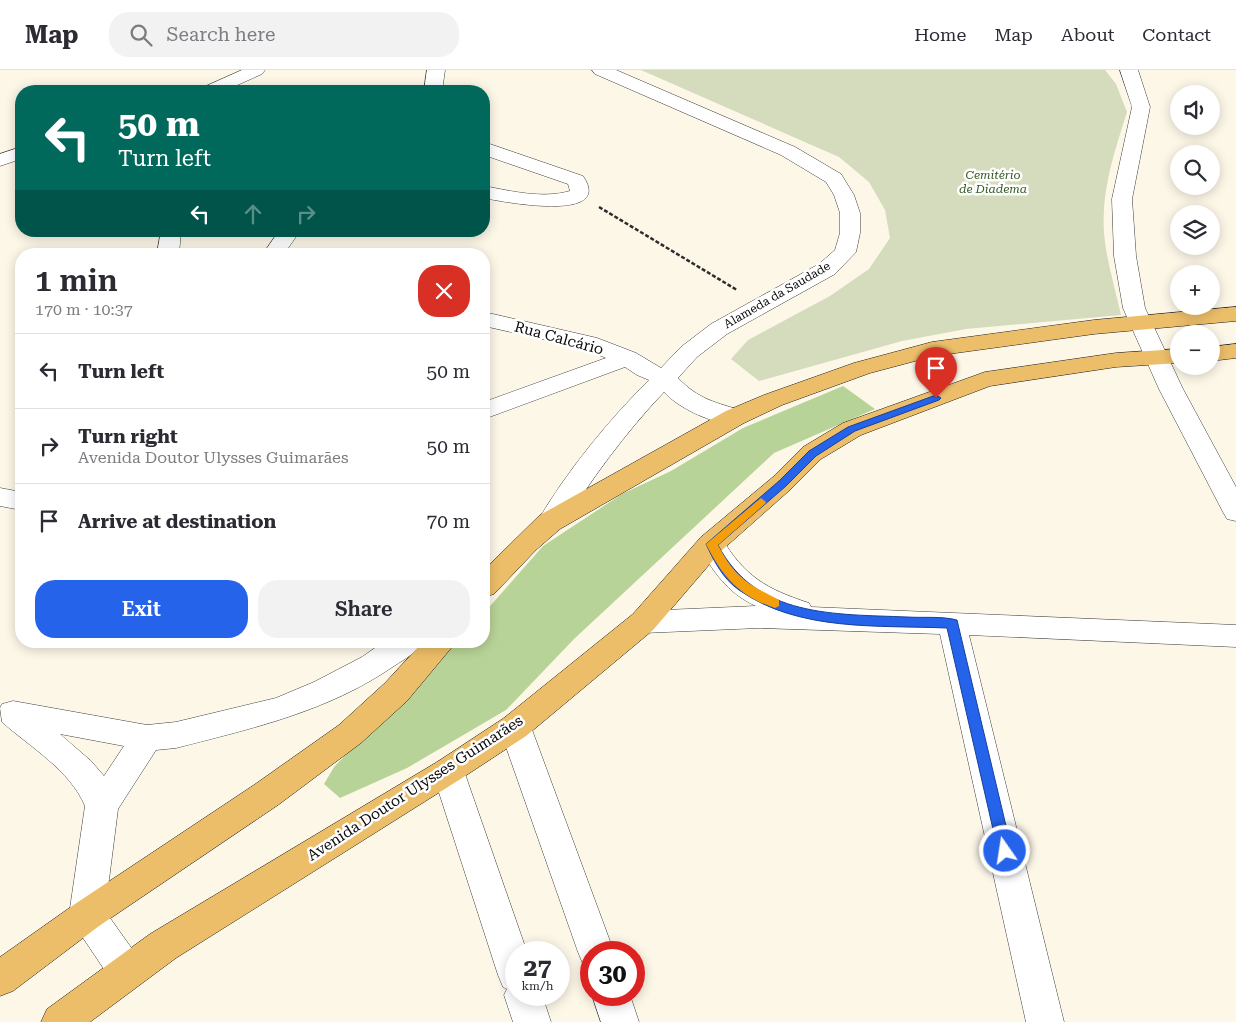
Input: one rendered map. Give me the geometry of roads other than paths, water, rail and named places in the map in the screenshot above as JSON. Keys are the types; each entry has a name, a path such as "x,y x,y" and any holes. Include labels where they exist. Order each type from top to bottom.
{"main road":[{"path":"490,581 526,543 550,522 735,417 773,400 862,368 932,349 1139,323 1236,314"},
{"path":"1220,353 1236,351"},
{"name":"Avenida Doutor Ulysses Guimarães","path":"60,1022 163,946 448,771 515,726 643,622 711,544 782,483 812,453 852,429 985,379 1116,360 1168,356"},
{"path":"0,979 87,915 266,795 350,734 396,692 436,648"}],"street":[{"path":"227,85 256,70"},
{"path":"434,85 436,70"},
{"name":"Alameda da Saudade","path":"550,522 573,487 636,407 689,352 719,329 827,269 845,252 850,234 850,213 834,178 788,151 601,70"},
{"path":"1129,70 1141,107 1139,125 1122,198 1122,224 1125,256 1139,323 1168,356 1171,389 1236,512"},
{"path":"490,151 576,180 580,188 579,195 553,201 521,200 490,193"},
{"path":"0,160 15,155"},
{"path":"277,248 286,237"},
{"name":"Rua Calcário","path":"490,319 589,343 628,358 645,370 664,377 682,397 701,407 735,417"},
{"path":"490,408 628,358"},
{"path":"0,497 15,500"},
{"path":"711,544 723,567 743,587 773,603 820,618"},
{"path":"643,622 820,618 1236,636"},
{"path":"952,624 1045,1022"},
{"path":"6,709 147,738 202,730 281,709 325,691 372,665 398,648"},
{"path":"6,709 80,770 94,786 102,806"},
{"path":"515,726 592,941"},
{"path":"127,972 87,915 102,806 147,738"},
{"path":"448,771 505,942"},
{"path":"527,1006 532,1022"},
{"path":"615,1006 620,1022"}],"park label":[{"name":"Cemitério de Diadema","path":"993,182"}]}
